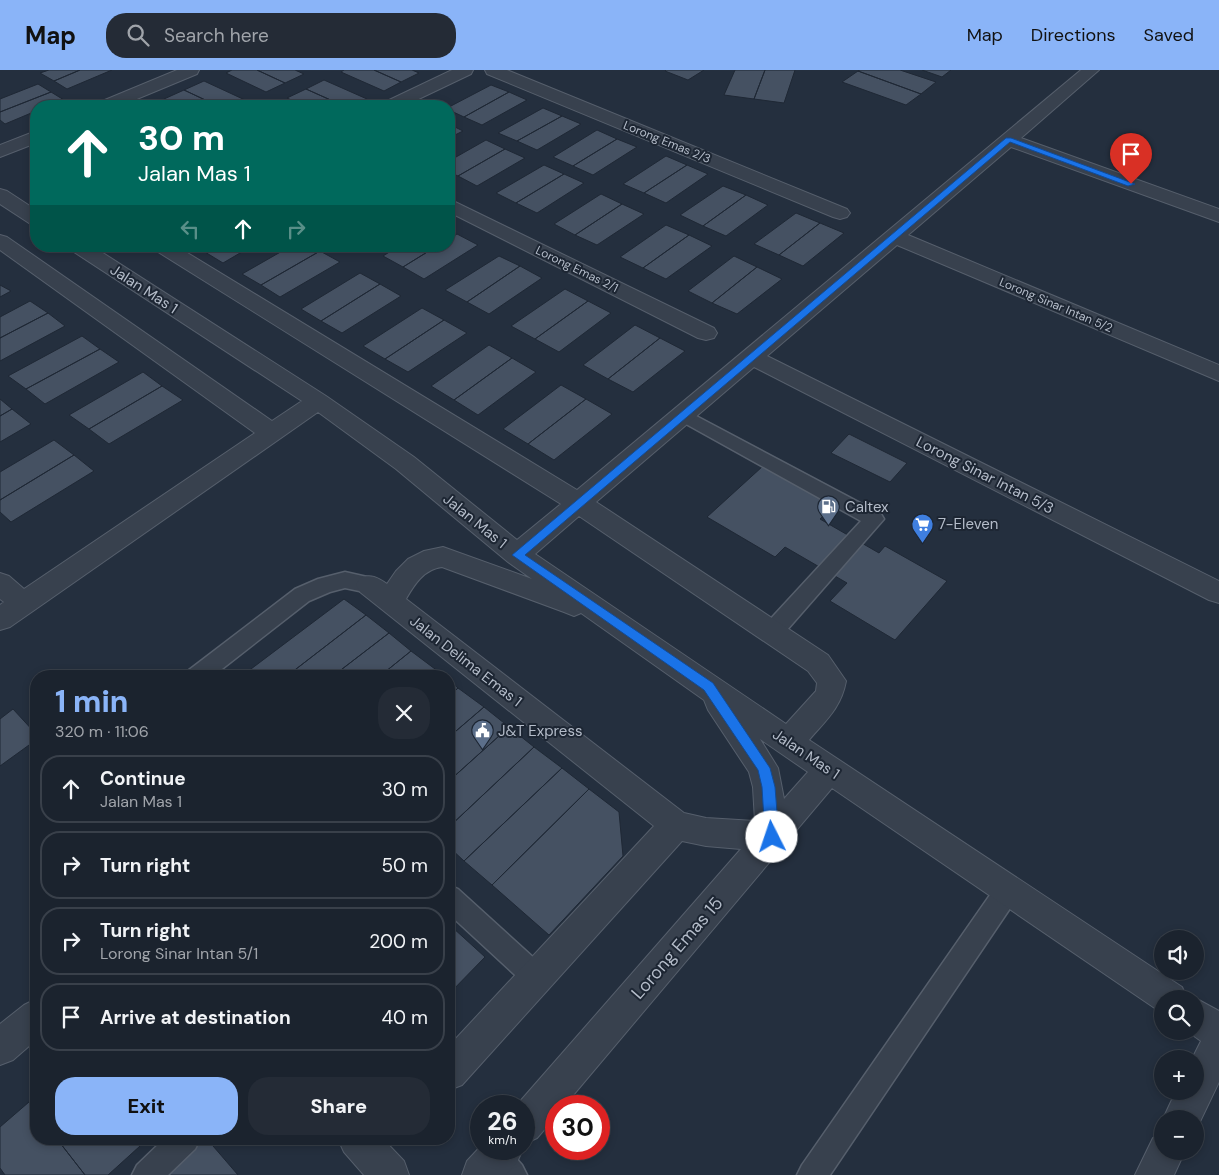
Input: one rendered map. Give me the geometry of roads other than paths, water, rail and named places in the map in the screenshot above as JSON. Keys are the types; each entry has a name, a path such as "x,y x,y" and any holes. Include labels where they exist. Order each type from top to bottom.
{"street":[{"path":"403,100 464,70"},
{"name":"Lorong Emas 2/3","path":"493,70 840,213"},
{"path":"517,555 1091,70"},
{"path":"120,100 185,71"},
{"path":"1,150 30,138"},
{"path":"1008,140 1219,216"},
{"path":"0,195 30,215"},
{"name":"Lorong Emas 2/1","path":"455,208 706,333"},
{"name":"Lorong Sinar Intan 5/2","path":"894,236 1219,374"},
{"path":"0,241 272,433"},
{"name":"Jalan Mas 1","path":"96,252 318,401 405,463 517,555 829,770 1157,990"},
{"path":"172,252 578,503 818,663 832,681 829,696 788,742"},
{"name":"Lorong Sinar Intan 5/3","path":"751,357 1219,593"},
{"path":"0,619 318,401"},
{"path":"380,593 403,579 415,567 434,558 444,557 608,618"},
{"path":"0,583 23,604"},
{"name":"Jalan Delima Emas 1","path":"380,593 676,825 706,832 772,837"},
{"path":"708,687 764,768 768,787 772,837"},
{"name":"Lorong Emas 15","path":"535,1113 829,770"},
{"path":"455,1065 676,825"},
{"path":"0,1046 30,1022"},
{"path":"1204,1022 1219,1032"},
{"path":"1186,1110 1219,1043"},
{"path":"1154,1175 1162,1160"}],"lane":[{"path":"683,415 874,519 772,632"},
{"path":"208,670 302,595 325,585 344,580 380,593"},
{"path":"812,1175 1008,890"},
{"path":"455,903 536,977"},
{"path":"147,1175 179,1145"}],"place":[{"name":"Caltex","path":"829,526"},
{"name":"7-Eleven","path":"922,543"},
{"name":"J&T Express","path":"482,750"}]}
